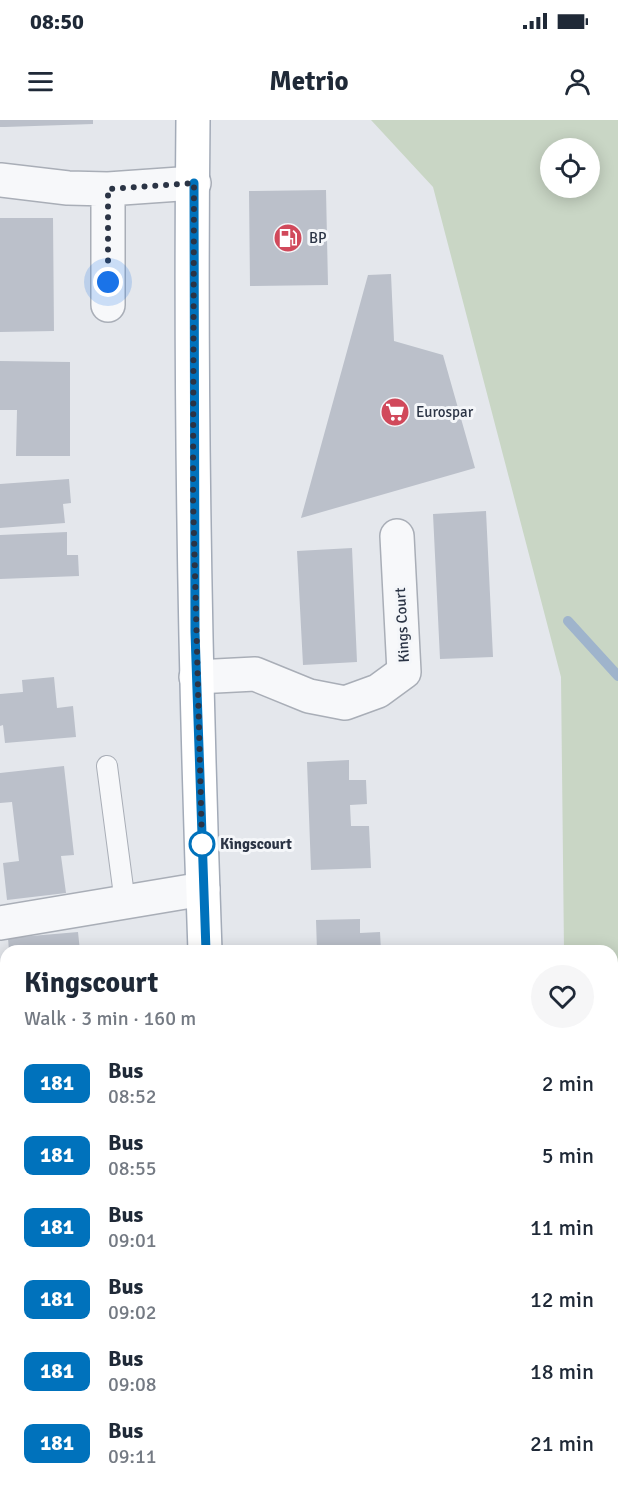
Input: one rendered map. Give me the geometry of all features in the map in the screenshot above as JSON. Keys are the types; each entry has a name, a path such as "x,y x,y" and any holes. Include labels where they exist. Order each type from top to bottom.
{"main road":[{"path":"194,120 196,677 206,945"}],"street":[{"path":"0,180 68,188 108,189 194,183"},
{"path":"108,189 108,305"},
{"name":"Kings Court","path":"196,677 255,674 309,696 345,703 378,691 404,672 397,536"},
{"path":"0,924 203,889"}],"lane":[{"path":"107,765 125,903"}],"green space":[{"path":"371,120 618,120 618,945 564,945 561,677 433,187"}],"building":[{"path":"0,120 93,120 93,124 0,127"},
{"name":"BP","path":"326,190 328,285 250,286 249,191"},
{"path":"0,218 53,218 54,331 0,332"},
{"name":"Eurospar","path":"391,274 394,341 443,355 475,468 301,518 368,275"},
{"path":"0,361 70,362 70,456 16,456 17,410 0,410"},
{"path":"69,479 71,503 63,504 65,523 0,528 0,484"},
{"path":"486,511 493,657 440,659 433,514"},
{"path":"67,532 67,555 78,555 79,576 0,579 0,535"},
{"path":"352,548 357,662 303,665 297,551"},
{"path":"54,677 57,708 73,706 76,737 5,743 3,725 0,726 0,694 23,692 22,680"},
{"path":"349,760 349,780 366,780 367,804 350,805 351,826 369,826 371,868 311,870 307,762"},
{"path":"64,766 74,855 61,856 66,893 7,900 3,863 19,861 12,802 0,803 0,773"},
{"path":"360,919 360,933 380,932 381,945 317,945 316,920"},
{"path":"78,932 79,945 9,945 8,938"}],"waterway":[{"path":"568,621 618,676"}],"bus line":[{"name":"181","path":"194,183 193,497 196,700 206,945"}],"place":[{"name":"BP","path":"288,238"},
{"name":"Eurospar","path":"395,412"},
{"name":"Kingscourt","path":"202,844"}],"route":[{"path":"108,282 108,189 194,183 193,497 202,844"}]}
